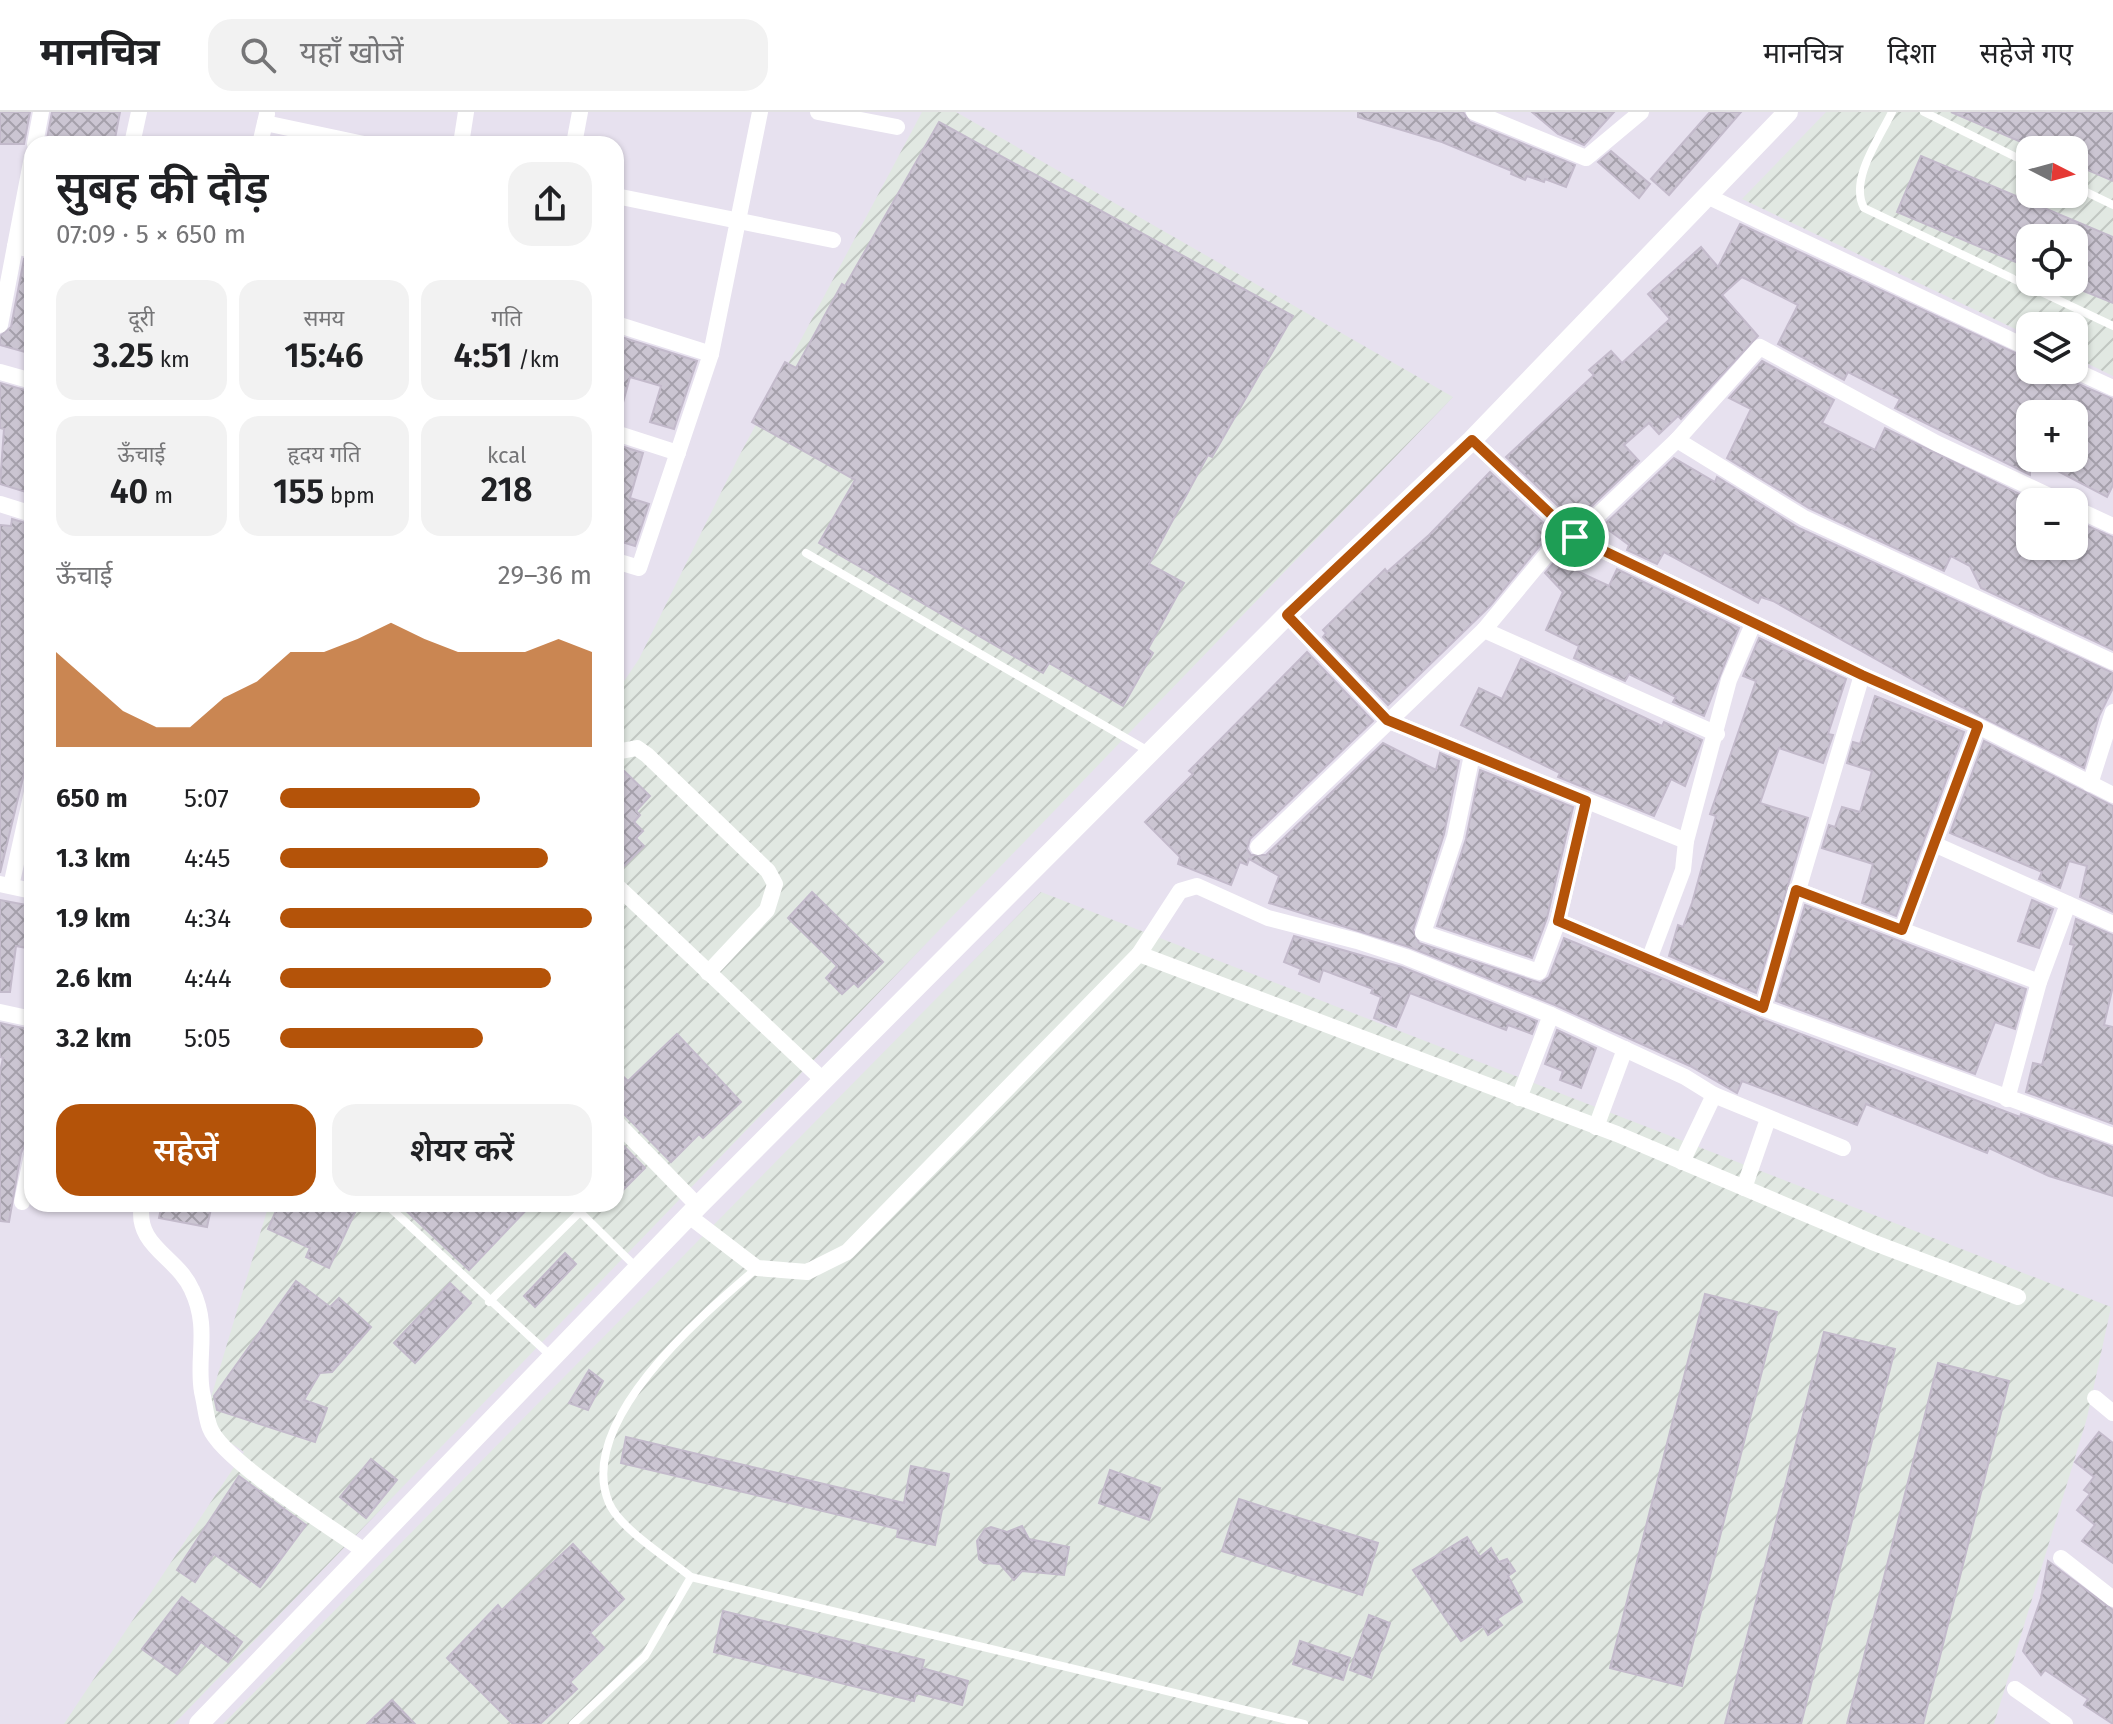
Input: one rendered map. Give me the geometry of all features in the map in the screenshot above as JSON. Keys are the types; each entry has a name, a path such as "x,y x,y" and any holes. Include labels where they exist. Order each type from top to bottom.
{"street":[{"path":"36,136 41,112"},
{"path":"134,136 139,112"},
{"path":"462,136 466,112"},
{"path":"576,136 580,112"},
{"path":"624,563 639,568 711,354 760,112"},
{"path":"818,112 897,127"},
{"path":"1474,112 1494,115 1586,158 1641,112"},
{"path":"199,1724 363,1550 694,1211 1287,615 1472,440 1788,112"},
{"path":"266,117 335,136"},
{"path":"1707,196 2016,342"},
{"path":"624,198 833,240"},
{"path":"0,325 24,248"},
{"path":"624,327 711,354"},
{"path":"1258,847 1484,630 1571,534 1677,440 1760,347 1936,443 2032,488"},
{"path":"0,372 24,379"},
{"path":"2088,376 2113,388"},
{"path":"624,436 678,453"},
{"path":"1472,440 1571,534 1753,624 1978,726 2113,795"},
{"path":"1677,440 1804,518 2113,662"},
{"path":"0,504 24,512"},
{"path":"2088,514 2113,526"},
{"path":"1287,615 1387,720 1686,841"},
{"path":"1650,957 1683,870 1686,841 1729,680 1753,624"},
{"path":"1484,630 1717,734"},
{"path":"1763,1008 1862,675"},
{"path":"2090,784 2113,712"},
{"path":"1902,930 1978,726"},
{"path":"624,750 637,748 647,755 768,871 775,884 767,910 708,973"},
{"path":"1472,755 1455,837 1423,933 1539,972 1558,921 1586,801"},
{"path":"6,885 24,821"},
{"path":"1934,844 2113,924"},
{"path":"624,1131 694,1211 757,1268 807,1272 847,1252 1139,954 1180,891 1197,886 1268,918 1357,941 1551,1015 1714,1095 1843,1148"},
{"path":"1796,890 2039,982"},
{"path":"624,893 824,1081"},
{"path":"2007,1099 2039,982 2068,904"},
{"path":"1558,921 1650,957 1763,1008 2113,1136"},
{"path":"1139,954 1596,1127 2018,1297"},
{"path":"0,1012 24,1017"},
{"path":"1519,1098 1551,1015"},
{"path":"1596,1127 1625,1049"},
{"path":"1682,1162 1714,1095"},
{"path":"1744,1188 1768,1119"},
{"path":"22,1202 24,1193"},
{"path":"140,1212 146,1238 192,1288 204,1337 202,1388 211,1431 257,1477 363,1550"},
{"path":"2095,1398 2113,1413"},
{"path":"2061,1558 2113,1599"},
{"path":"2015,1689 2065,1724"}],"lane":[{"path":"1892,112 1859,182 1858,197 1864,208 2113,326"},
{"path":"1924,112 2016,157"},
{"path":"2088,193 2113,205"},
{"path":"806,553 1151,752"},
{"path":"394,1212 551,1357"},
{"path":"489,1302 580,1212 638,1269"},
{"path":"757,1268 700,1316 651,1369 616,1424 602,1477 610,1506 637,1535 691,1577 1304,1724"},
{"path":"573,1724 645,1656 691,1577"}],"shaded area":[{"path":"922,112 956,112 1453,397 174,1724 64,1724 244,1452 203,1424 267,1212 624,1212 624,681 639,659 737,460"},
{"path":"1826,112 2113,112 2113,376 2088,364 2088,312 2016,312 2016,329 1742,199"},
{"path":"1041,892 2111,1307 2087,1418 1994,1724 223,1724"}],"building":[{"path":"0,112 30,112 24,144 0,144"},
{"path":"52,112 120,112 116,136 48,136"},
{"path":"1358,112 1463,112 1470,122 1575,165 1566,187 1545,179 1544,182 1527,176 1525,180 1511,174 1512,171 1442,142 1358,117"},
{"path":"1532,112 1614,112 1584,145 1558,134"},
{"path":"1710,112 1741,112 1669,195 1651,179"},
{"path":"1951,112 2113,112 2113,181 2088,170 2088,136 2016,136 2016,140"},
{"path":"939,122 1293,316 1212,457 1208,455 1149,564 1184,583 1148,649 1153,653 1123,706 1049,663 1043,673 819,543 855,480 752,422 785,362 796,368 842,284 845,286"},
{"path":"1611,151 1650,184 1639,198 1598,162"},
{"path":"1921,156 2016,196 2016,208 2044,208 2082,224 2016,224 2016,262 1897,212"},
{"path":"1740,224 2016,353 2016,384 2078,384 2113,399 2113,485 2107,497 2060,472 2088,472 2088,400 2016,400 2016,468 1895,408 1900,399 1848,372 1844,380 1778,344 1798,305 1742,277 1722,295 1758,336 1681,419 1678,416 1659,434 1649,423 1624,445 1639,461 1575,522 1506,457 1594,375 1589,370 1611,351 1622,363 1670,319 1648,294 1701,247 1718,267"},
{"path":"2088,226 2113,237 2113,303 2088,293"},
{"path":"24,259 24,352 0,345 0,336 11,327"},
{"path":"624,338 697,361 674,429 650,422 661,386 630,377 624,399"},
{"path":"1762,361 1834,400 1822,423 1875,450 1885,428 2016,492 2016,560 2088,560 2088,526 2113,537 2113,650 1981,588 1970,566 1951,556 1944,571 1809,508 1727,458 1751,409 1729,398"},
{"path":"0,383 24,390 24,492 0,484 4,429 0,428"},
{"path":"624,447 643,453 630,498 649,504 635,546 624,543"},
{"path":"1674,458 1715,482 1717,477 1799,528 2113,673 2113,688 2099,716 2084,768 1954,703 1773,601 1761,597 1758,603 1664,552 1657,564 1627,550 1629,545 1603,526"},
{"path":"1490,472 1552,531 1490,606 1388,705 1323,637 1326,633 1323,630 1385,569 1387,572 1429,535"},
{"path":"12,519 24,523 24,774 0,873 0,525 11,526"},
{"path":"1568,546 1581,552 1566,566 1609,586 1617,569 1739,628 1704,716 1673,702 1676,697 1629,674 1625,681 1574,658 1579,646 1546,630 1563,592 1545,573"},
{"path":"1759,638 1846,679 1828,734 1833,735 1823,763 1779,748 1760,803 1808,818 1756,993 1669,956 1678,925 1683,927 1692,903 1716,816 1710,814 1756,681 1743,676"},
{"path":"1307,652 1373,721 1250,839 1247,849 1251,855 1266,855 1383,743 1436,770 1440,753 1459,761 1444,834 1413,930 1419,943 1540,983 1549,977 1564,938 1759,1018 2020,1117 2021,1114 2113,1147 2113,1196 2049,1176 1989,1148 1987,1153 1866,1104 1857,1125 1742,1081 1737,1093 1690,1066 1555,1005 1409,947 1269,903 1279,876 1249,859 1247,865 1240,862 1231,885 1178,864 1180,857 1145,822 1193,774 1189,771"},
{"path":"1521,659 1662,726 1664,722 1702,740 1685,786 1671,779 1654,816 1558,777 1560,773 1461,725 1479,688 1502,699"},
{"path":"1875,696 1964,732 1896,916 1862,903 1873,864 1822,848 1829,825 1835,827 1842,807 1860,812 1872,771 1847,763 1853,742 1860,744"},
{"path":"1984,741 2113,806 2113,912 2080,897 2087,866 2069,861 2060,888 2039,879 2042,872 1950,833"},
{"path":"1480,770 1573,807 1547,918 1532,958 1437,926 1466,839"},
{"path":"624,771 650,796 636,811 640,815 634,822 643,831 636,838 644,846 624,866"},
{"path":"812,892 883,962 858,987 854,983 842,994 826,978 837,966 788,918"},
{"path":"0,900 24,904 24,948 16,946 10,992 0,992"},
{"path":"2032,900 2053,909 2039,948 2018,941"},
{"path":"1805,905 2026,989 2015,1029 1995,1022 1975,1074 1776,1001"},
{"path":"2076,919 2113,935 2113,986 2104,1025 2113,1027 2113,1124 2026,1092 2033,1063 2042,1065 2074,945 2070,944"},
{"path":"1294,936 1402,967 1537,1021 1532,1034 1508,1025 1506,1030 1410,993 1396,1027 1374,1018 1381,997 1371,993 1373,989 1323,970 1319,982 1299,974 1301,969 1284,962"},
{"path":"0,1023 24,1028 24,1146 9,1222 0,1221 0,1072 3,1058 0,1057"},
{"path":"1557,1030 1596,1048 1581,1088 1560,1080 1563,1071 1545,1064"},
{"path":"677,1034 741,1102 703,1138 699,1134 671,1162 624,1114 624,1077 628,1081"},
{"path":"624,1146 645,1168 624,1189"},
{"path":"160,1212 210,1212 207,1227 159,1218"},
{"path":"275,1212 355,1212 329,1268 306,1257 310,1248 268,1229"},
{"path":"407,1212 524,1212 469,1270"},
{"path":"565,1253 576,1264 535,1307 524,1296"},
{"path":"296,1281 330,1307 339,1298 371,1327 332,1372 320,1373 304,1400 327,1408 315,1442 217,1410 214,1396"},
{"path":"450,1283 471,1303 415,1363 394,1343"},
{"path":"1705,1294 1777,1312 1682,1686 1610,1668"},
{"path":"1824,1332 1895,1349 1801,1724 1725,1724"},
{"path":"1938,1363 2009,1381 1923,1724 1847,1724"},
{"path":"589,1370 603,1381 588,1410 569,1403"},
{"path":"2099,1432 2113,1443 2113,1563 2082,1541 2095,1525 2077,1510 2090,1494 2084,1490 2094,1477 2075,1462"},
{"path":"626,1437 904,1503 911,1466 949,1474 935,1545 897,1537 898,1529 621,1463"},
{"path":"371,1459 397,1480 366,1518 340,1497"},
{"path":"1110,1470 1160,1488 1149,1520 1099,1503"},
{"path":"239,1476 306,1525 260,1587 214,1554 195,1582 177,1570"},
{"path":"1239,1499 1378,1543 1362,1595 1222,1551"},
{"path":"1022,1526 1029,1539 1069,1547 1064,1575 1022,1571 1014,1580 1000,1564 984,1563 979,1559 977,1541 985,1529 991,1527 1007,1532"},
{"path":"1467,1537 1480,1557 1491,1548 1499,1562 1507,1559 1515,1571 1508,1576 1522,1602 1497,1619 1502,1625 1488,1635 1483,1626 1461,1641 1413,1570"},
{"path":"573,1544 624,1599 590,1633 604,1648 570,1682 577,1689 540,1724 513,1724 447,1658 498,1605 502,1610"},
{"path":"2048,1561 2113,1610 2113,1724 2084,1705 2088,1699 2045,1670 2041,1675 2023,1651 2041,1598"},
{"path":"182,1597 242,1642 228,1662 201,1642 177,1674 142,1649"},
{"path":"723,1611 924,1660 922,1668 968,1681 962,1705 916,1693 914,1701 714,1652"},
{"path":"1369,1615 1390,1623 1371,1678 1350,1670"},
{"path":"1300,1641 1350,1658 1343,1680 1293,1664"},
{"path":"392,1700 415,1724 367,1724"}],"route":[{"path":"1472,440 1575,537 1753,624 1978,726 1902,930 1796,890 1763,1008 1650,957 1558,921 1586,801 1387,720 1287,615 1472,440"}]}
